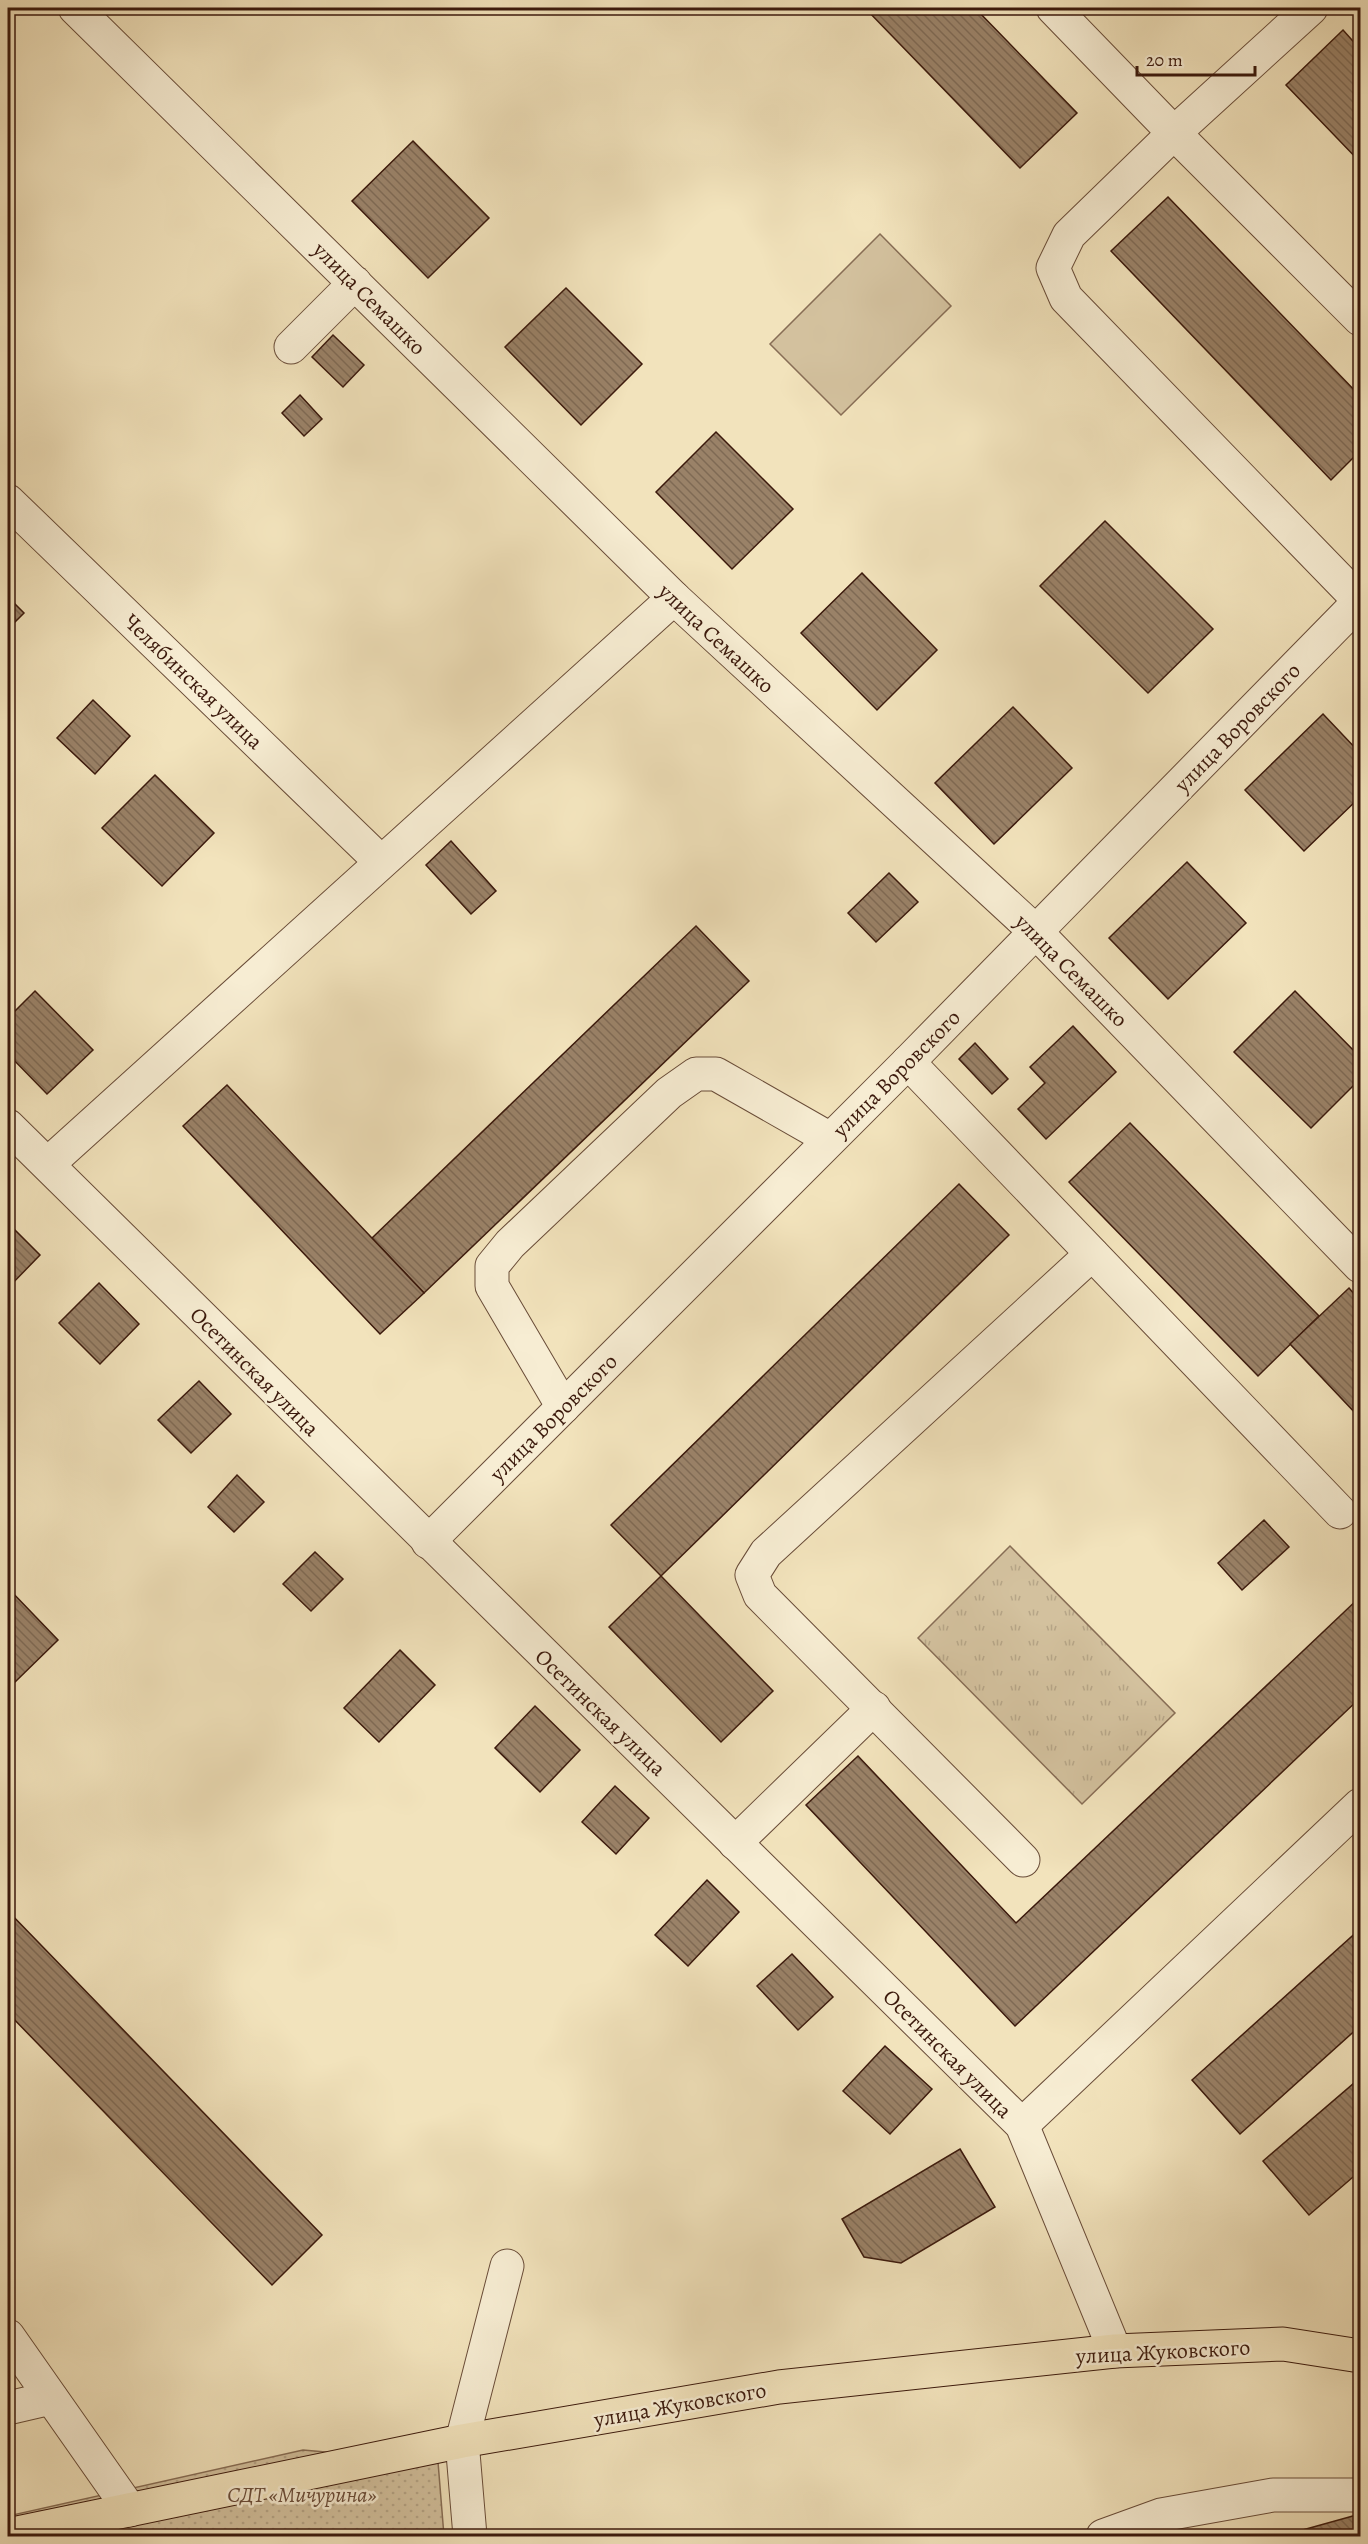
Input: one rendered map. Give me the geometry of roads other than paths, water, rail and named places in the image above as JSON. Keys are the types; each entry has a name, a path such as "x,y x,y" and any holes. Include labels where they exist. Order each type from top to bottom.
{"main road":[{"name":"улица Жуковского","path":"8,2535 462,2441 779,2387 1115,2352 1283,2344 1360,2356"}],"street":[{"name":"улица Семашко","path":"75,8 674,598 1036,932 1360,1266"},
{"path":"1053,8 1360,319"},
{"path":"1311,8 1174,133 1069,235 1053,268 1066,298 1360,601"},
{"path":"291,348 355,283"},
{"name":"Челябинская улица","path":"8,501 381,862"},
{"path":"48,1164 674,598"},
{"name":"улица Воровского","path":"428,1542 908,1062 1360,601"},
{"path":"908,1062 1340,1512"},
{"path":"563,1407 492,1286 492,1266 510,1244 669,1093 696,1074 716,1074 830,1139"},
{"name":"Осетинская улица","path":"8,1126 1022,2126 1115,2352"},
{"path":"1023,1860 760,1595 752,1575 766,1553 1092,1254"},
{"path":"735,1843 874,1708"},
{"path":"1022,2126 1360,1805"},
{"path":"470,2536 462,2441 507,2266"},
{"path":"8,2336 130,2510"},
{"path":"8,2408 51,2398"},
{"path":"1103,2536 1161,2515 1273,2495 1360,2495"}],"park label":[{"name":"СДТ «Мичурина»","path":"302,2494"}]}
